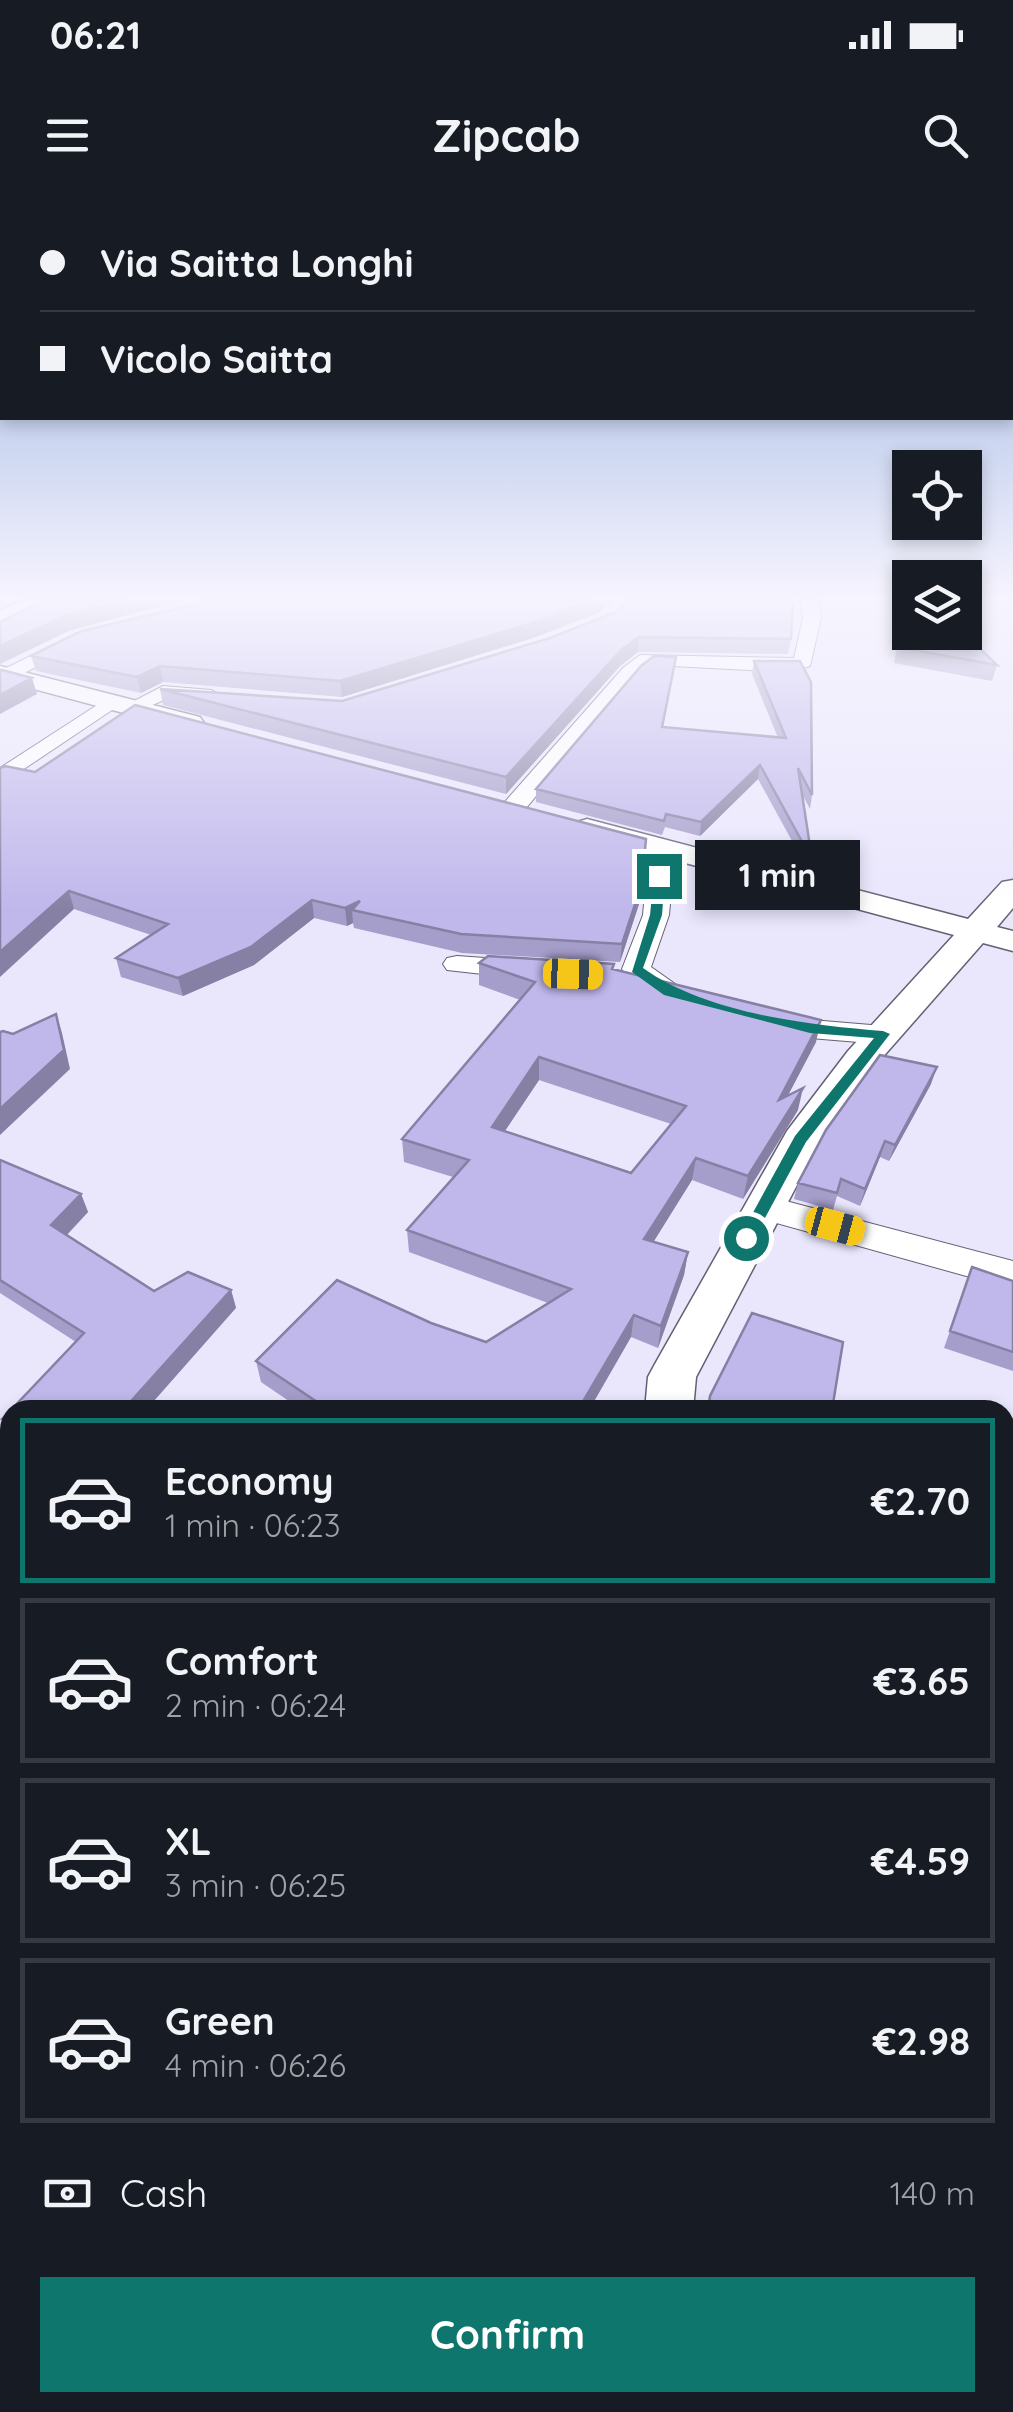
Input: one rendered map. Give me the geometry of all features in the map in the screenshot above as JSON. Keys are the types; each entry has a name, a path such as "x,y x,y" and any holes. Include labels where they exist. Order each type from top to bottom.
{"street":[{"path":"115,703 227,733"},
{"path":"0,778 128,703"},
{"path":"600,703 503,806 994,936"},
{"path":"662,848 656,915 636,969 668,992 715,1004"},
{"path":"670,1400 672,1377 800,1140 883,1034 994,936 1013,889"},
{"path":"457,964 557,972"},
{"path":"610,975 646,976"},
{"path":"747,1012 810,1029 883,1034"},
{"path":"763,1207 1013,1275"}],"building":[{"path":"216,703 573,703 506,777"},
{"path":"609,703 667,703 662,727 786,738 772,703 811,703 812,795 798,768 810,846 805,847 760,765 701,822 666,814 664,821 536,789"},
{"path":"135,705 646,839 642,883 622,944 461,934 352,910 360,901 345,908 312,900 251,947 178,978 116,958 168,924 69,891 0,952 0,768 35,772"},
{"path":"488,956 614,964 612,969 821,1020 779,1100 803,1088 748,1176 696,1158 644,1239 688,1252 661,1326 634,1315 584,1400 314,1400 256,1361 337,1280 431,1323 486,1342 571,1289 407,1230 469,1160 402,1139 535,982 479,963","holes":["539,1057 686,1106 631,1173 492,1127"]},
{"path":"56,1014 64,1050 0,1109 0,1032 13,1034"},
{"path":"880,1055 937,1067 895,1145 885,1141 865,1189 841,1179 837,1193 798,1183 826,1130"},
{"path":"0,1160 81,1194 51,1225 154,1291 188,1272 231,1290 132,1400 20,1400 84,1333 0,1280"},
{"path":"972,1267 1013,1281 1013,1352 950,1331"},
{"path":"752,1313 843,1342 834,1400 709,1400"}],"route":[{"path":"659,876 656,915 636,969 668,992 810,1029 883,1034 800,1140 746,1238"}]}
